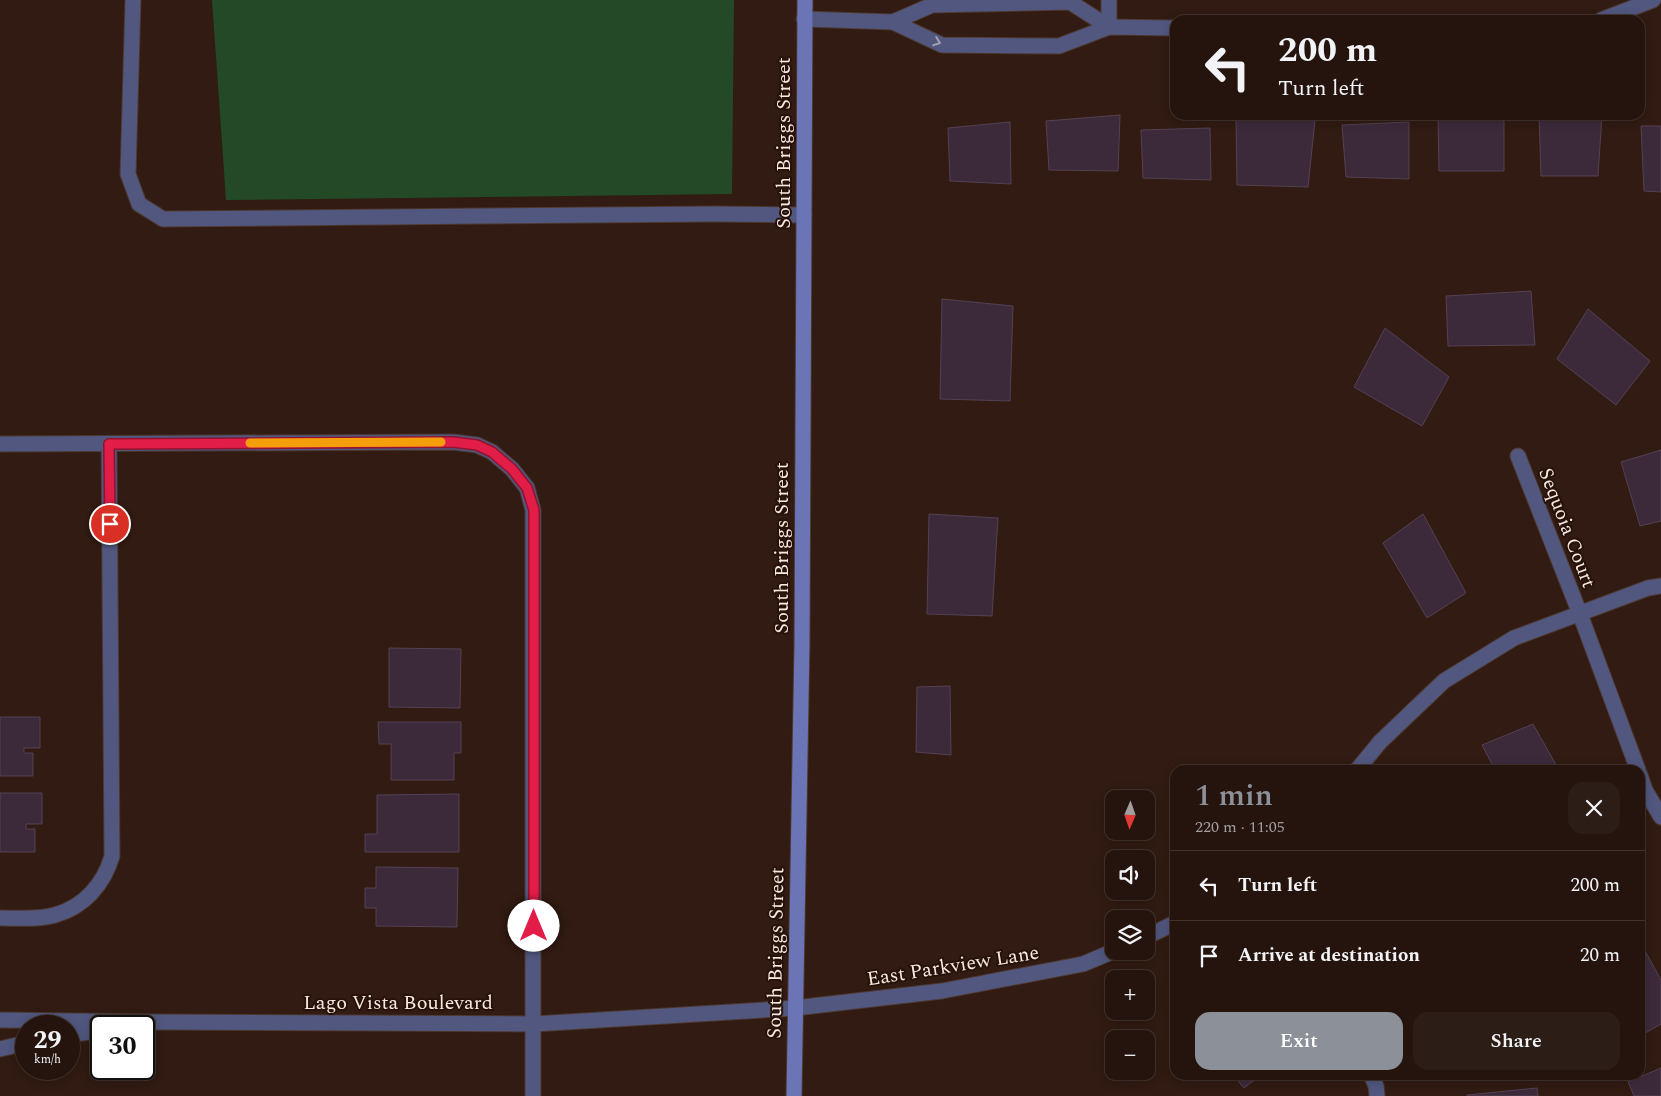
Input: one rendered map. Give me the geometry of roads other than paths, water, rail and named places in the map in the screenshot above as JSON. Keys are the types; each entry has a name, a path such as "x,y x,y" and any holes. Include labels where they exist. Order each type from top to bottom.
{"street":[{"path":"132,0 128,174 139,204 163,219 703,214 804,215"},
{"name":"South Briggs Street","path":"794,1096 802,634 805,0"},
{"path":"1109,0 1109,27"},
{"path":"1614,15 1653,0"},
{"path":"893,22 932,5 1070,2 1109,27"},
{"path":"804,19 893,22 942,45 1059,46 1109,27 1170,28"},
{"path":"0,444 453,442 477,445 492,452 512,469 527,488 534,510 533,1096"},
{"path":"0,918 54,916 76,907 96,888 108,869 112,856 109,444"},
{"name":"Sequoia Court","path":"1518,456 1636,765"},
{"path":"1361,765 1380,742 1444,681 1514,638 1648,588 1661,586"},
{"path":"1645,790 1661,817"},
{"path":"1155,933 1170,925"},
{"name":"East Parkview Lane","path":"795,1008 942,991 1084,964 1105,955"},
{"name":"Lago Vista Boulevard","path":"155,1022 534,1024 795,1008"},
{"name":"Lago Vista Boulevard","path":"0,1020 90,1021"},
{"path":"0,1049 15,1046"},
{"path":"1373,1080 1378,1096"}]}
